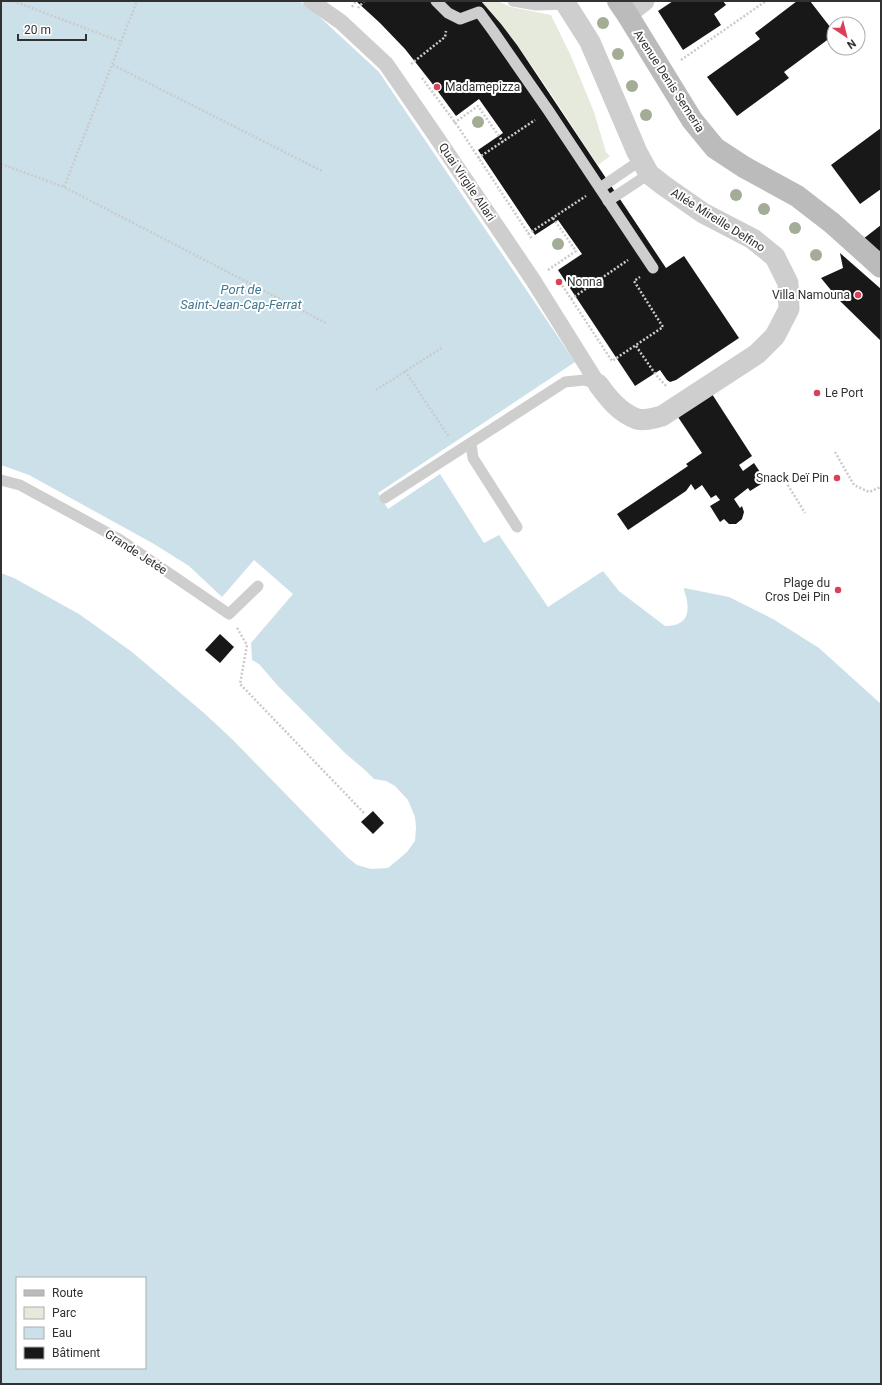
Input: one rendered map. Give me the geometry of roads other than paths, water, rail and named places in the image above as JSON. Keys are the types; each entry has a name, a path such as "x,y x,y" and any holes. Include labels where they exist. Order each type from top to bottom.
{"main road":[{"name":"Avenue Denis Semeria","path":"622,7 692,120 715,148 744,167 797,196 832,223 881,267"}],"street":[{"name":"Quai Virgile Allari","path":"311,1 341,22 386,64 436,135 533,280 598,384"},
{"path":"622,7 644,1"},
{"name":"Allée Mireille Delfino","path":"565,2 590,42 645,167 663,186 703,213 753,239 775,257 788,283 789,309 775,336 757,354 662,416 648,419 637,419 611,402 598,384"}],"lane":[{"path":"436,1 448,13 460,19 479,12 548,110 653,268"},
{"path":"514,1 536,5 565,2"},
{"path":"600,188 645,167"},
{"path":"608,201 645,167"},
{"path":"385,498 456,447 471,443 565,382 584,380 598,384"},
{"path":"471,443 473,458 517,527"},
{"name":"Grande Jetée","path":"1,480 20,486 119,539 229,614 258,586"}],"water":[{"name":"Port de Saint-Jean-Cap-Ferrat","path":"1,1 299,1 310,8 379,72 575,362 378,493 388,509 440,474 484,543 499,535 548,607 603,571 619,591 665,626 676,625 686,617 688,607 684,588 729,597 773,619 819,648 881,704 881,1384 1,1384 1,573 14,578 79,614 132,652 204,713 232,739 347,857 357,865 371,869 388,868 407,852 415,841 416,827 415,817 408,800 395,786 386,781 374,779 346,754 278,686 259,664 252,660 251,643 293,594 254,560 222,597 189,566 154,544 29,475 1,465"}],"place":[{"name":"Madamepizza","path":"437,87"},
{"name":"Nonna","path":"559,282"},
{"name":"Villa Namouna","path":"858,295"},
{"name":"Le Port","path":"817,393"},
{"name":"Snack Deï Pin","path":"837,478"},
{"name":"Plage du Cros Dei Pin","path":"838,590"}]}
